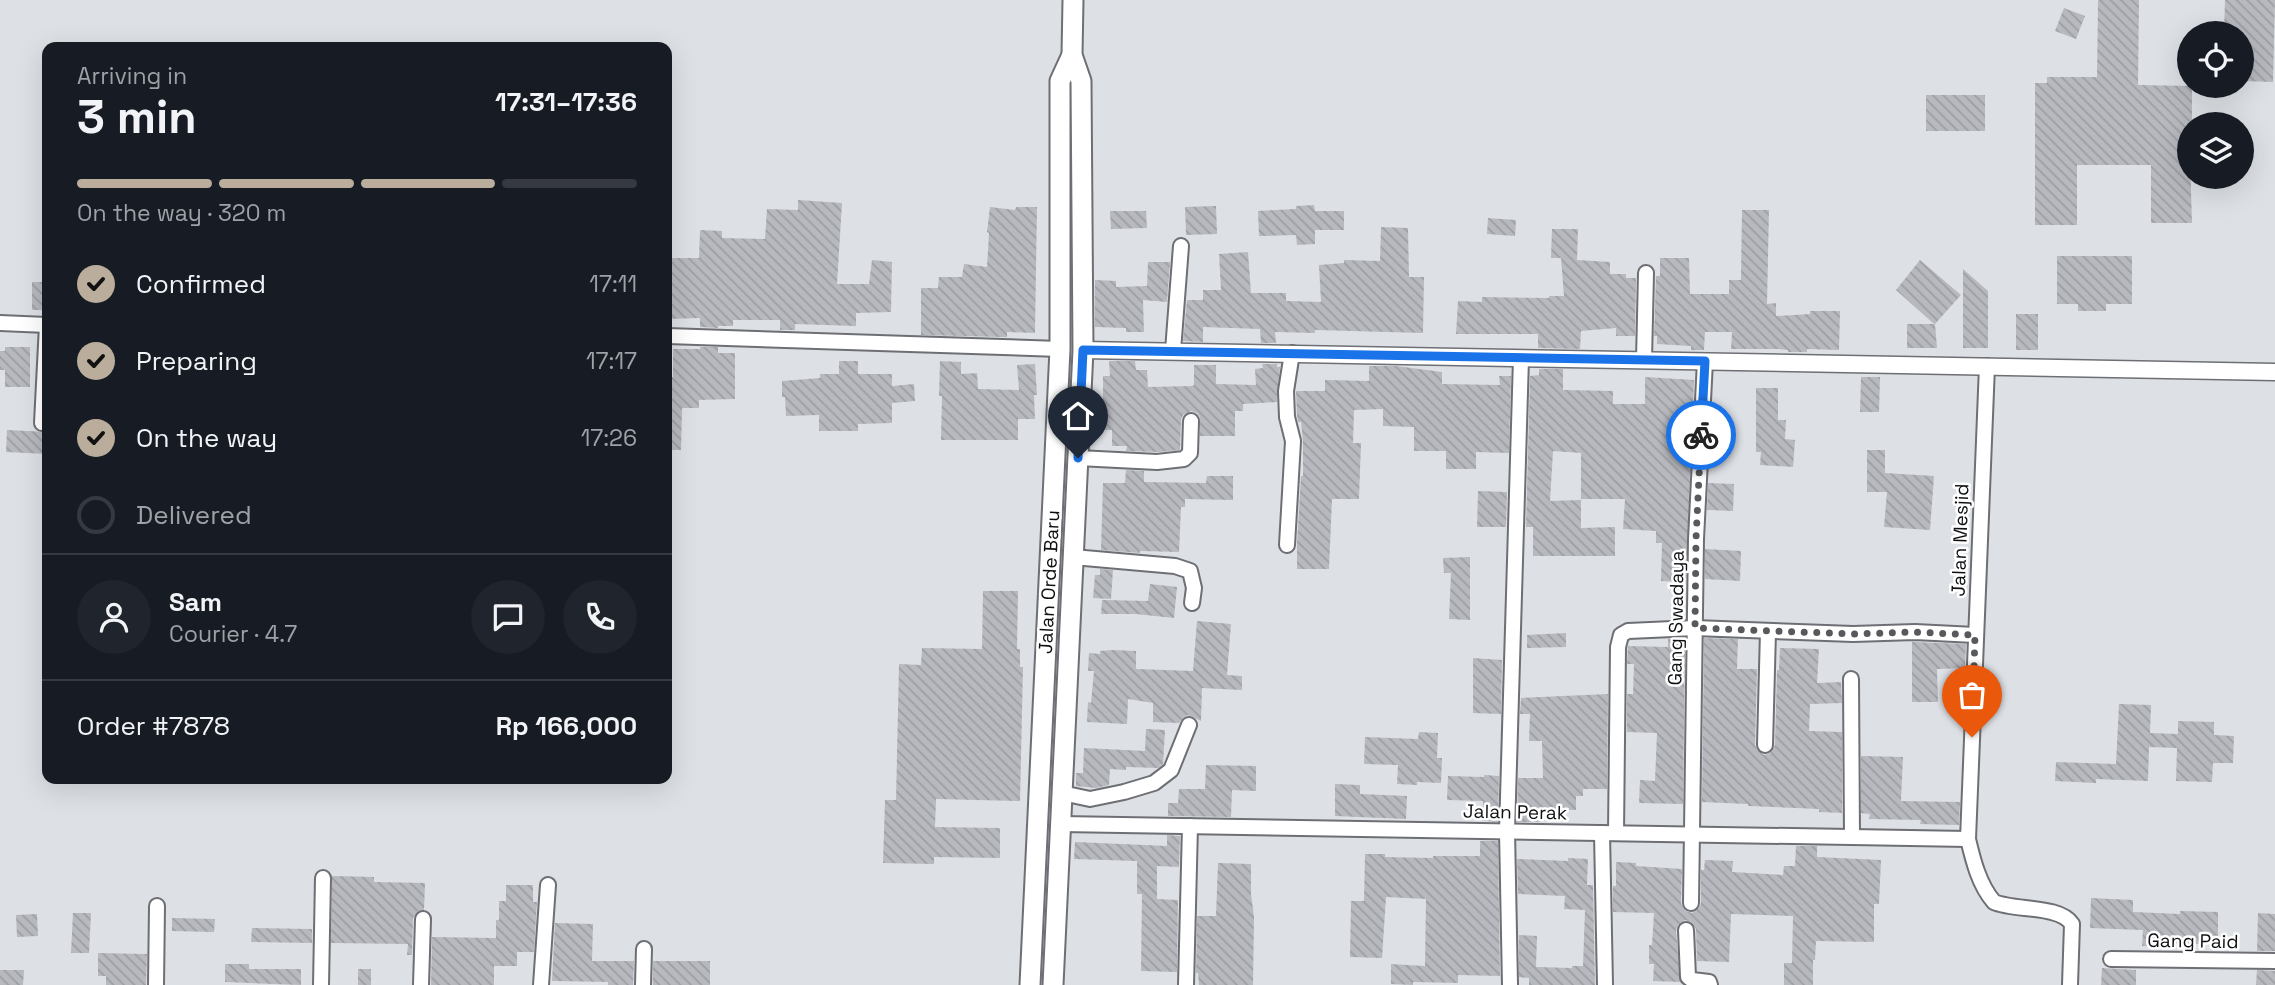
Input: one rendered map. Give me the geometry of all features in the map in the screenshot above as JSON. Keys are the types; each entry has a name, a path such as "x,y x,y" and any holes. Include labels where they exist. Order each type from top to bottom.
{"main road":[{"name":"Jalan Orde Baru","path":"1053,985 1083,350 1081,81 1072,55 1073,0"},
{"name":"Jalan Orde Baru","path":"1030,985 1060,349 1060,81 1072,55"},
{"path":"1048,607 1071,608"}],"street":[{"path":"1173,351 1181,246"},
{"path":"1644,360 1646,273"},
{"path":"0,323 42,325"},
{"path":"672,336 1060,349"},
{"path":"1083,350 2275,372"},
{"path":"1287,545 1293,440 1287,416 1286,391 1292,354"},
{"path":"1510,985 1507,831 1521,358"},
{"name":"Gang Swadaya","path":"1691,903 1696,539 1705,361"},
{"name":"Jalan Mesjid","path":"1987,366 1968,839 1982,883 1994,902 2059,914 2072,924 2070,985"},
{"path":"1078,458 1157,462 1184,459 1190,453 1191,421"},
{"path":"1073,557 1175,566 1189,571 1194,588 1192,603"},
{"path":"1605,985 1609,833 1618,647 1621,635 1628,631 1695,628 1975,635"},
{"path":"1765,745 1768,631"},
{"path":"1851,678 1852,837"},
{"path":"1062,793 1090,799 1154,783 1171,770 1189,725"},
{"name":"Jalan Perak","path":"1061,824 1968,839"},
{"path":"1186,985 1190,826"},
{"path":"321,985 323,878"},
{"path":"541,985 548,886"},
{"path":"156,985 157,906"},
{"path":"421,985 423,919"},
{"path":"1686,930 1688,977 1709,982 1710,985"},
{"path":"643,985 644,950"},
{"name":"Gang Paid","path":"2111,959 2275,961"}],"building":[{"path":"2098,0 2139,0 2138,85 2177,86 2177,98 2192,98 2192,112 2177,112 2177,189 2191,189 2192,223 2151,223 2151,165 2077,165 2077,225 2035,225 2035,83 2047,83 2047,77 2097,77"},
{"path":"2225,0 2275,0 2273,82 2254,81 2254,21 2224,21"},
{"path":"2064,8 2085,16 2076,39 2055,31"},
{"path":"1926,95 1985,95 1985,131 1926,131"},
{"path":"798,200 842,203 837,284 869,284 872,260 892,262 891,312 856,313 856,326 795,324 795,330 780,330 780,320 733,320 733,326 718,328 700,327 700,318 672,319 672,258 699,258 700,230 722,231 722,238 765,239 767,209 798,210"},
{"path":"1314,205 1315,211 1344,211 1344,230 1315,230 1315,244 1297,245 1296,235 1259,236 1258,211"},
{"path":"1216,206 1217,234 1186,235 1185,207"},
{"path":"990,207 1015,210 1016,207 1037,207 1035,333 1007,332 1007,337 921,335 921,288 938,288 939,277 962,277 964,264 987,267"},
{"path":"1742,210 1769,210 1767,304 1776,303 1776,316 1810,314 1810,311 1840,311 1839,350 1807,349 1807,352 1788,352 1777,349 1731,349 1732,332 1705,332 1704,350 1691,350 1691,346 1657,344 1657,336 1654,336 1656,276 1660,276 1660,258 1689,258 1690,294 1729,294 1729,280 1741,280"},
{"path":"1110,211 1146,211 1147,228 1111,229"},
{"path":"1488,218 1516,220 1515,236 1487,234"},
{"path":"1381,227 1408,228 1409,277 1424,277 1423,333 1315,330 1315,333 1275,332 1276,343 1261,343 1260,329 1203,327 1203,342 1183,341 1187,300 1203,300 1203,290 1221,290 1219,254 1248,252 1251,293 1286,293 1286,301 1321,302 1319,265 1344,263 1344,260 1380,261"},
{"path":"1552,229 1578,229 1577,260 1610,262 1610,274 1626,274 1626,278 1636,278 1635,336 1616,336 1616,328 1581,331 1580,349 1538,348 1538,334 1456,334 1458,301 1482,302 1482,297 1564,296 1561,258 1551,258"},
{"path":"2057,256 2132,256 2132,304 2106,304 2106,311 2078,311 2078,304 2057,304"},
{"path":"1920,260 1961,295 1935,324 1937,348 1907,348 1907,324 1934,324 1896,290"},
{"path":"1148,262 1170,262 1167,302 1143,300 1144,332 1126,332 1126,328 1095,327 1095,280 1116,281 1116,287 1147,286"},
{"path":"1963,269 1988,291 1988,348 1963,348"},
{"path":"32,282 42,282 42,310 32,310"},
{"path":"2016,314 2038,314 2038,350 2016,350"},
{"path":"5,347 30,347 30,387 5,387 5,370 0,370 0,351 5,351"},
{"path":"718,347 718,353 735,353 735,399 699,400 699,408 682,408 681,450 672,450 673,349"},
{"path":"839,361 858,361 858,374 892,374 892,386 914,384 915,401 892,403 892,423 858,424 858,431 819,431 819,415 786,416 782,381 820,378 820,374 839,374"},
{"path":"940,361 961,362 961,374 977,373 978,389 1019,390 1017,365 1035,364 1035,419 1018,419 1018,440 941,440"},
{"path":"1109,361 1135,361 1136,370 1147,370 1148,387 1192,386 1194,365 1216,365 1216,384 1256,385 1255,369 1263,368 1262,364 1277,364 1277,367 1280,367 1277,402 1243,404 1243,411 1235,411 1235,436 1200,436 1200,417 1191,411 1183,415 1181,420 1180,450 1126,451 1127,446 1112,446 1112,430 1103,430 1103,376 1110,376"},
{"path":"1369,366 1396,366 1442,372 1442,384 1500,385 1499,376 1511,376 1509,453 1476,452 1476,469 1446,469 1446,451 1414,451 1414,427 1383,426 1383,409 1354,410 1353,443 1361,443 1359,499 1332,499 1329,569 1297,569 1303,442 1301,422 1298,422 1297,416 1296,391 1325,391 1325,380 1369,381"},
{"path":"1539,369 1563,369 1563,390 1613,391 1613,404 1645,404 1645,377 1694,380 1686,582 1661,581 1662,543 1656,543 1656,531 1623,529 1625,499 1581,499 1581,453 1553,451 1550,501 1581,500 1581,528 1615,527 1615,556 1533,556 1533,527 1526,527 1530,376 1539,375"},
{"path":"1861,377 1880,377 1879,412 1860,412"},
{"path":"1756,388 1778,388 1778,420 1786,420 1785,439 1795,440 1793,467 1760,465 1761,452 1756,452"},
{"path":"7,430 42,432 42,454 6,452"},
{"path":"1711,432 1719,432 1718,449 1710,449"},
{"path":"1867,450 1885,450 1885,473 1934,476 1930,530 1884,527 1887,492 1867,492"},
{"path":"1126,470 1144,471 1144,482 1206,483 1207,476 1233,476 1233,500 1185,499 1185,507 1181,507 1179,552 1101,550 1103,483 1125,483"},
{"path":"1708,483 1734,484 1733,511 1707,510"},
{"path":"1478,491 1507,492 1506,527 1477,527"},
{"path":"1705,549 1741,551 1740,581 1705,579"},
{"path":"1470,557 1470,620 1449,619 1451,573 1444,573 1443,558"},
{"path":"1100,569 1113,570 1111,599 1093,598 1095,575 1100,575"},
{"path":"1150,584 1177,587 1174,618 1101,614 1102,600 1148,601"},
{"path":"983,591 1018,591 1017,649 1020,649 1020,667 1023,667 1020,801 936,799 935,827 1000,828 1000,858 934,857 934,864 883,863 885,800 896,800 899,664 921,665 922,648 982,649"},
{"path":"1197,621 1231,624 1227,675 1242,676 1242,690 1202,688 1201,721 1188,715 1179,723 1153,722 1153,703 1128,699 1127,724 1087,722 1094,671 1088,671 1089,653 1136,651 1136,669 1193,671"},
{"path":"1566,633 1566,647 1527,648 1527,635"},
{"path":"1685,638 1683,804 1639,803 1640,780 1655,781 1657,733 1627,732 1627,694 1633,694 1634,664 1627,664 1628,646 1668,647 1668,639"},
{"path":"1704,638 1738,639 1737,669 1757,669 1755,745 1764,755 1770,753 1775,745 1780,648 1819,649 1817,683 1841,682 1842,703 1810,704 1809,731 1842,732 1842,813 1819,812 1819,809 1702,802"},
{"path":"1912,642 1966,644 1965,668 1937,669 1938,702 1912,702"},
{"path":"1473,658 1502,660 1501,714 1473,713"},
{"path":"1608,694 1607,789 1583,789 1583,796 1576,796 1576,810 1542,810 1542,822 1517,822 1518,778 1543,778 1542,741 1529,741 1530,714 1520,714 1521,698"},
{"path":"2119,704 2151,705 2150,733 2178,734 2178,721 2214,722 2214,735 2234,736 2233,763 2213,763 2212,782 2176,781 2177,748 2149,747 2148,781 2055,781 2056,762 2116,764"},
{"path":"1146,729 1165,730 1163,764 1158,768 1110,769 1109,785 1096,788 1076,786 1076,773 1083,773 1084,748 1145,751"},
{"path":"1419,732 1438,733 1437,758 1442,758 1441,783 1397,784 1398,765 1364,764 1365,737 1418,739"},
{"path":"1861,756 1903,757 1901,801 1960,802 1959,825 1920,824 1921,820 1869,819 1870,814 1861,813"},
{"path":"1206,765 1256,766 1256,791 1232,790 1231,817 1168,816 1168,803 1178,803 1179,789 1205,789"},
{"path":"1448,776 1499,776 1498,822 1482,821 1483,801 1447,800"},
{"path":"1335,784 1360,785 1360,794 1407,796 1406,819 1335,816"},
{"path":"1167,835 1180,836 1179,867 1157,866 1157,899 1178,900 1177,972 1141,971 1142,894 1137,894 1137,861 1074,859 1075,842 1167,846"},
{"path":"1480,841 1498,841 1500,976 1458,975 1458,983 1391,984 1391,964 1425,966 1426,899 1386,897 1382,958 1350,957 1351,901 1364,901 1365,854 1433,858 1480,856"},
{"path":"1796,846 1817,846 1817,857 1881,860 1879,904 1874,904 1874,942 1816,941 1813,985 1784,985 1784,963 1792,963 1793,916 1731,914 1729,962 1697,961 1696,929 1691,922 1685,920 1676,930 1680,982 1653,981 1654,964 1649,964 1649,945 1652,945 1654,913 1613,912 1616,862 1682,869 1681,904 1686,911 1692,913 1701,904 1701,870 1704,870 1705,860 1733,861 1732,872 1783,875 1784,866 1795,866"},
{"path":"1568,858 1588,859 1587,885 1593,885 1595,985 1529,985 1529,978 1519,977 1519,935 1537,936 1536,967 1583,966 1585,910 1564,909 1565,896 1518,894 1517,859 1568,861"},
{"path":"1218,863 1251,864 1254,917 1253,985 1199,985 1196,973 1197,916 1216,916"},
{"path":"332,876 374,877 374,882 425,883 424,910 418,911 413,918 412,955 407,955 408,944 331,943"},
{"path":"506,885 533,885 533,902 537,902 534,952 517,952 517,966 494,966 494,985 431,985 432,937 496,938 499,901 506,901"},
{"path":"2091,898 2133,900 2133,912 2218,912 2218,944 2142,946 2143,930 2090,928"},
{"path":"73,913 91,913 89,953 71,953"},
{"path":"2258,913 2275,914 2275,951 2257,951"},
{"path":"37,914 38,936 17,937 16,915"},
{"path":"172,918 215,919 214,932 172,931"},
{"path":"555,923 593,924 592,961 634,961 633,985 552,981"},
{"path":"252,928 312,929 312,943 251,942"},
{"path":"98,953 147,954 146,985 106,985 106,976 98,976"},
{"path":"653,961 710,961 710,985 653,985"},
{"path":"225,964 249,964 249,969 301,969 301,985 225,982"},
{"path":"2102,968 2136,970 2136,985 2101,985"},
{"path":"358,969 371,969 371,985 358,985"},
{"path":"0,970 24,970 23,985 0,985"},
{"path":"2257,970 2275,971 2275,985 2256,985"}],"way so far":[{"path":"1701,435 1695,628 1975,635 1972,737"}],"route":[{"path":"1078,458 1083,350 1705,361 1701,435"}]}
